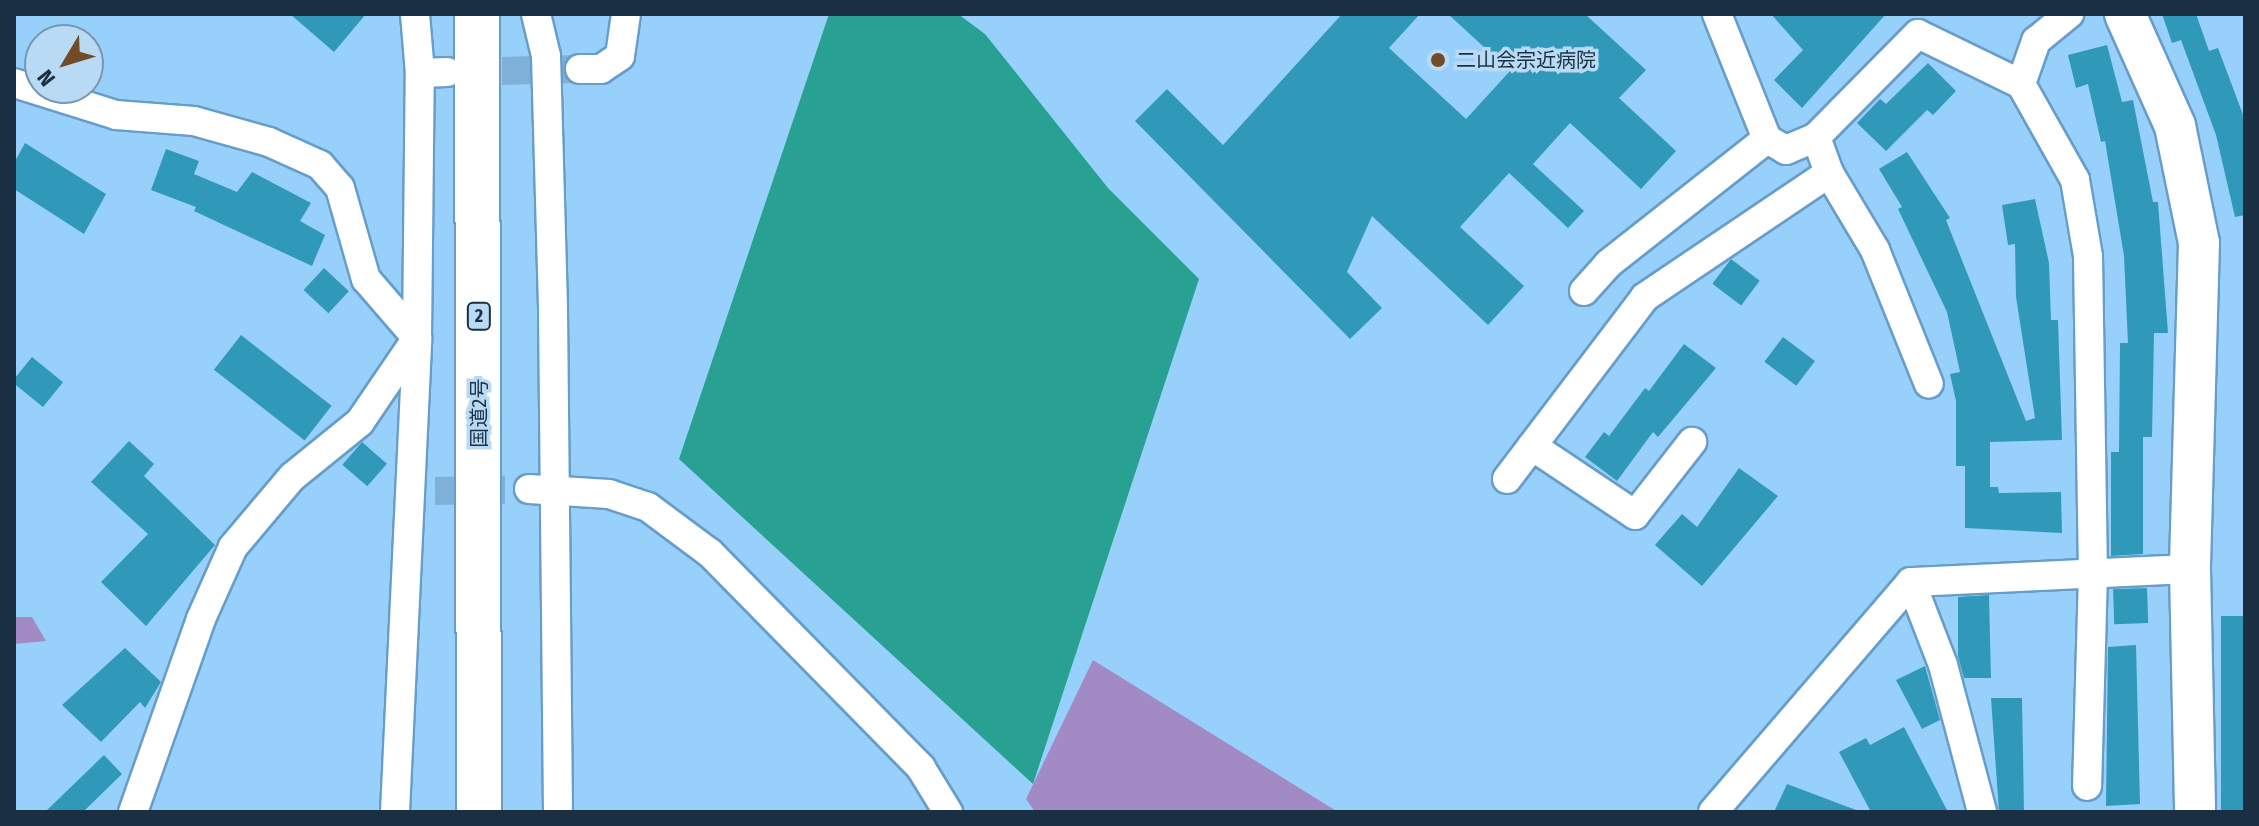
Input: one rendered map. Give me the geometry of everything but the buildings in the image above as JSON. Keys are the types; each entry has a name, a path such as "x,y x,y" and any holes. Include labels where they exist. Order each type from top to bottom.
{"highway":[{"name":"国道2号","path":"477,14 481,618 479,812"},
{"path":"481,618 497,812"}],"street":[{"path":"395,812 422,491 417,338 434,72 415,14"},
{"path":"536,14 546,56 541,491 558,812"},
{"path":"580,69 601,69 620,56 626,14"},
{"path":"1717,14 1767,139 1786,150 1816,137 1918,34 2021,84 2075,180 2088,256 2093,574 2087,786"},
{"path":"2021,84 2036,41 2069,14"},
{"path":"2125,14 2175,126 2199,243 2190,569 2195,812"},
{"path":"14,83 116,115 194,121 269,142 320,165 340,188 366,279 417,338"},
{"path":"1816,137 1829,173 1875,250 1929,384"},
{"path":"1584,291 1608,264 1767,139"},
{"path":"1507,479 1645,297 1829,173"},
{"path":"133,812 201,619 233,547 292,477 360,422 417,338"},
{"path":"1532,446 1635,515 1692,442"},
{"path":"541,491 609,494 648,507 710,553 921,768 948,812"},
{"path":"1713,812 1911,582 2190,569"},
{"path":"1911,582 1943,665 1982,812"}],"shaded area":[{"path":"829,14 958,14 985,34 1108,188 1199,279 1033,784 679,459"},
{"path":"14,617 32,617 46,641 14,644"},
{"path":"1093,660 1338,812 1035,812 1026,799"}],"tunnel":[{"path":"460,72 580,69"},
{"path":"435,491 529,489"}],"place":[{"name":"二山会宗近病院","path":"1438,60"}]}
